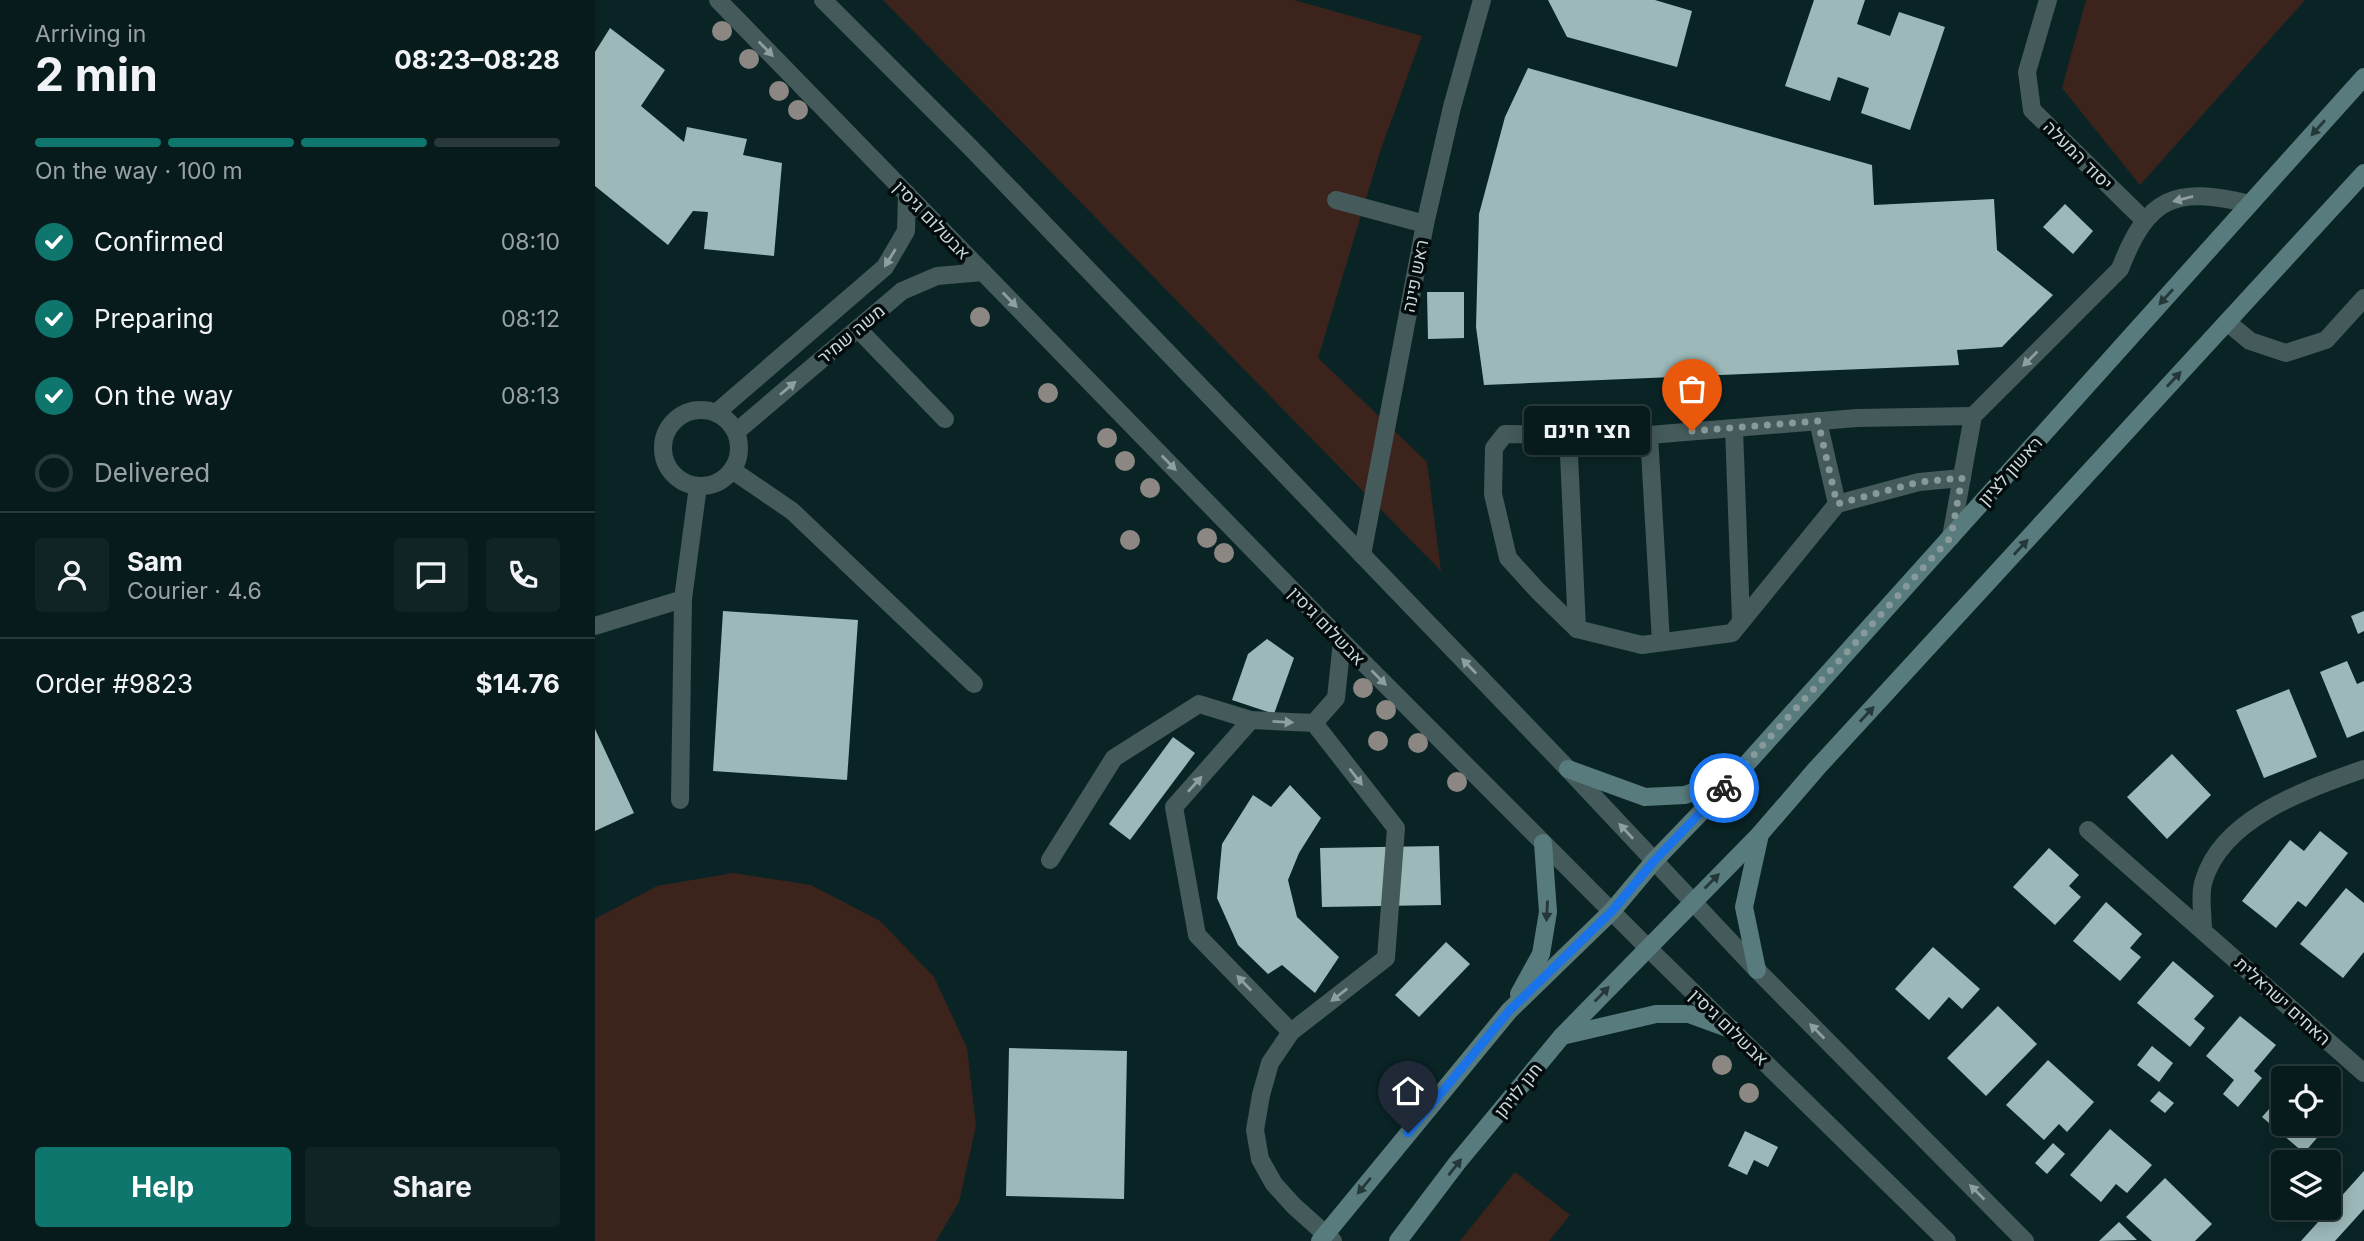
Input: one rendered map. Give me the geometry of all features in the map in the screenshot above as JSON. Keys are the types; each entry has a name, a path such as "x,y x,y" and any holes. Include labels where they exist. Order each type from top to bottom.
{"main road":[{"name":"ראשון לציון","path":"1654,861 1734,778 2364,78"},
{"path":"1647,947 1760,834 1817,768 2364,173"},
{"path":"1568,769 1645,797 1685,795 1734,778"},
{"path":"1757,970 1744,907 1760,834"},
{"path":"1509,1011 1541,954 1548,912 1543,843"},
{"path":"1326,1238 1509,1011 1612,911 1654,861"},
{"name":"חנן לויתן","path":"1398,1241 1457,1163 1562,1036 1647,947"},
{"path":"1562,1036 1656,1014 1689,1014 1733,1030"}],"street":[{"name":"אבשלום גיסין","path":"718,0 1342,641 1647,947 1947,1241"},
{"path":"823,0 971,148 1568,769 1757,970 2025,1241"},
{"name":"ראש פינה","path":"1362,555 1425,224 1452,107 1482,0"},
{"name":"יסוד המעלה","path":"2048,0 2027,72 2032,110 2144,220"},
{"name":"משה שמיר","path":"716,413 885,267 906,231 907,194"},
{"path":"1951,537 1973,416 2120,269 2130,242 2144,220 2162,205 2187,195 2214,196 2250,204"},
{"path":"1336,200 1425,224"},
{"name":"משה שמיר","path":"736,432 902,291 937,275 983,272"},
{"path":"2227,322 2250,341 2286,353 2326,340 2364,298"},
{"path":"858,329 945,419"},
{"path":"690,412 716,413 736,432 739,445 732,470 711,485 685,483 674,475 666,464 664,439 679,417 690,412"},
{"path":"1962,478 1919,482 1837,504 1732,633 1642,645 1577,629 1538,591 1508,558 1493,494 1494,448 1505,434 1649,435 1857,418 1973,416"},
{"path":"1818,421 1837,504"},
{"path":"1734,428 1741,621"},
{"path":"1568,433 1577,629"},
{"path":"1649,435 1661,642"},
{"path":"732,470 792,511 974,684"},
{"path":"680,800 683,599 698,486"},
{"path":"595,626 683,599"},
{"path":"1314,723 1336,698 1342,641"},
{"path":"1050,860 1114,758 1199,704 1251,720 1314,723 1396,828 1386,958 1291,1032 1270,1063 1255,1130 1260,1159 1274,1184 1326,1238"},
{"path":"1251,720 1174,807 1197,934 1291,1032"},
{"path":"2203,929 2203,882 2218,851 2246,823 2316,786 2364,769"},
{"name":"האחים ישראלית","path":"2088,830 2364,1073"}],"shaded area":[{"path":"883,0 1294,0 1422,36 1380,152 1318,358 1427,462 1441,571"},
{"path":"2086,0 2305,0 2140,185 2062,88"},
{"path":"733,873 811,885 880,921 934,977 967,1048 976,1126 959,1202 936,1241 595,1241 595,919 657,886"},
{"path":"1515,1172 1570,1215 1549,1241 1460,1241"}],"building":[{"path":"1548,0 1655,0 1692,11 1677,67 1567,37"},
{"path":"1814,0 1865,0 1857,24 1890,36 1899,12 1945,27 1910,130 1861,113 1869,88 1838,77 1830,101 1785,86"},
{"path":"610,28 665,70 641,106 684,142 687,127 747,139 743,155 782,163 774,256 704,249 708,212 693,211 668,245 595,186 595,52"},
{"path":"1528,68 1872,165 1874,205 1994,199 1997,250 2053,295 2002,347 1957,350 1959,365 1484,385 1476,327 1479,214 1505,117"},
{"path":"2065,204 2093,231 2073,254 2043,227"},
{"path":"1427,292 1464,292 1464,338 1428,339"},
{"path":"723,611 858,620 847,780 713,771"},
{"path":"2364,611 2364,631 2358,634 2351,616"},
{"path":"1267,639 1294,658 1274,714 1232,700 1248,654"},
{"path":"2347,661 2357,684 2364,681 2364,731 2347,738 2320,672"},
{"path":"2289,689 2317,757 2264,778 2236,710"},
{"path":"595,729 634,813 595,831"},
{"path":"1173,737 1195,753 1130,840 1109,824"},
{"path":"2172,754 2211,795 2167,839 2127,797"},
{"path":"1290,785 1321,818 1299,853 1288,880 1297,917 1339,957 1315,993 1282,965 1268,974 1238,945 1217,898 1222,844 1253,795 1271,807"},
{"path":"2320,831 2348,853 2306,907 2298,901 2276,928 2242,901 2290,840 2304,851"},
{"path":"1439,846 1441,905 1322,907 1320,848"},
{"path":"2049,848 2079,875 2069,886 2081,897 2055,925 2013,887"},
{"path":"2346,888 2364,903 2364,952 2343,978 2300,944"},
{"path":"2106,902 2142,934 2130,948 2141,957 2120,981 2073,941"},
{"path":"1446,942 1470,964 1419,1017 1395,995"},
{"path":"1933,947 1980,989 1962,1009 1949,997 1929,1020 1895,989"},
{"path":"2173,961 2214,996 2194,1019 2205,1028 2190,1047 2137,1003"},
{"path":"1998,1006 2037,1044 1986,1096 1947,1058"},
{"path":"2240,1016 2276,1045 2254,1071 2262,1078 2238,1107 2223,1094 2234,1080 2206,1056"},
{"path":"2152,1046 2173,1063 2159,1082 2137,1065"},
{"path":"1009,1048 1127,1051 1124,1199 1006,1196"},
{"path":"2048,1060 2094,1102 2067,1132 2059,1124 2044,1140 2006,1105"},
{"path":"2159,1091 2174,1103 2165,1113 2150,1101"},
{"path":"2271,1107 2271,1125 2262,1117"},
{"path":"2110,1129 2152,1165 2127,1193 2116,1184 2101,1202 2070,1175"},
{"path":"1745,1131 1778,1147 1768,1167 1754,1160 1747,1175 1728,1166"},
{"path":"2284,1136 2319,1136 2307,1150 2300,1150"},
{"path":"2053,1143 2065,1154 2047,1174 2035,1163"},
{"path":"2364,1171 2364,1209 2335,1241 2301,1241 2320,1220 2341,1220 2341,1197"},
{"path":"2165,1178 2212,1224 2195,1241 2152,1241 2126,1217"},
{"path":"2119,1222 2137,1240 2099,1241"}],"way so far":[{"path":"1692,431 1818,421 1837,504 1919,482 1962,478 1951,537 1724,788"}],"place":[{"name":"חצי חינם","path":"1692,431"}],"route":[{"path":"1408,1133 1509,1011 1612,911 1654,861 1724,788"}]}
